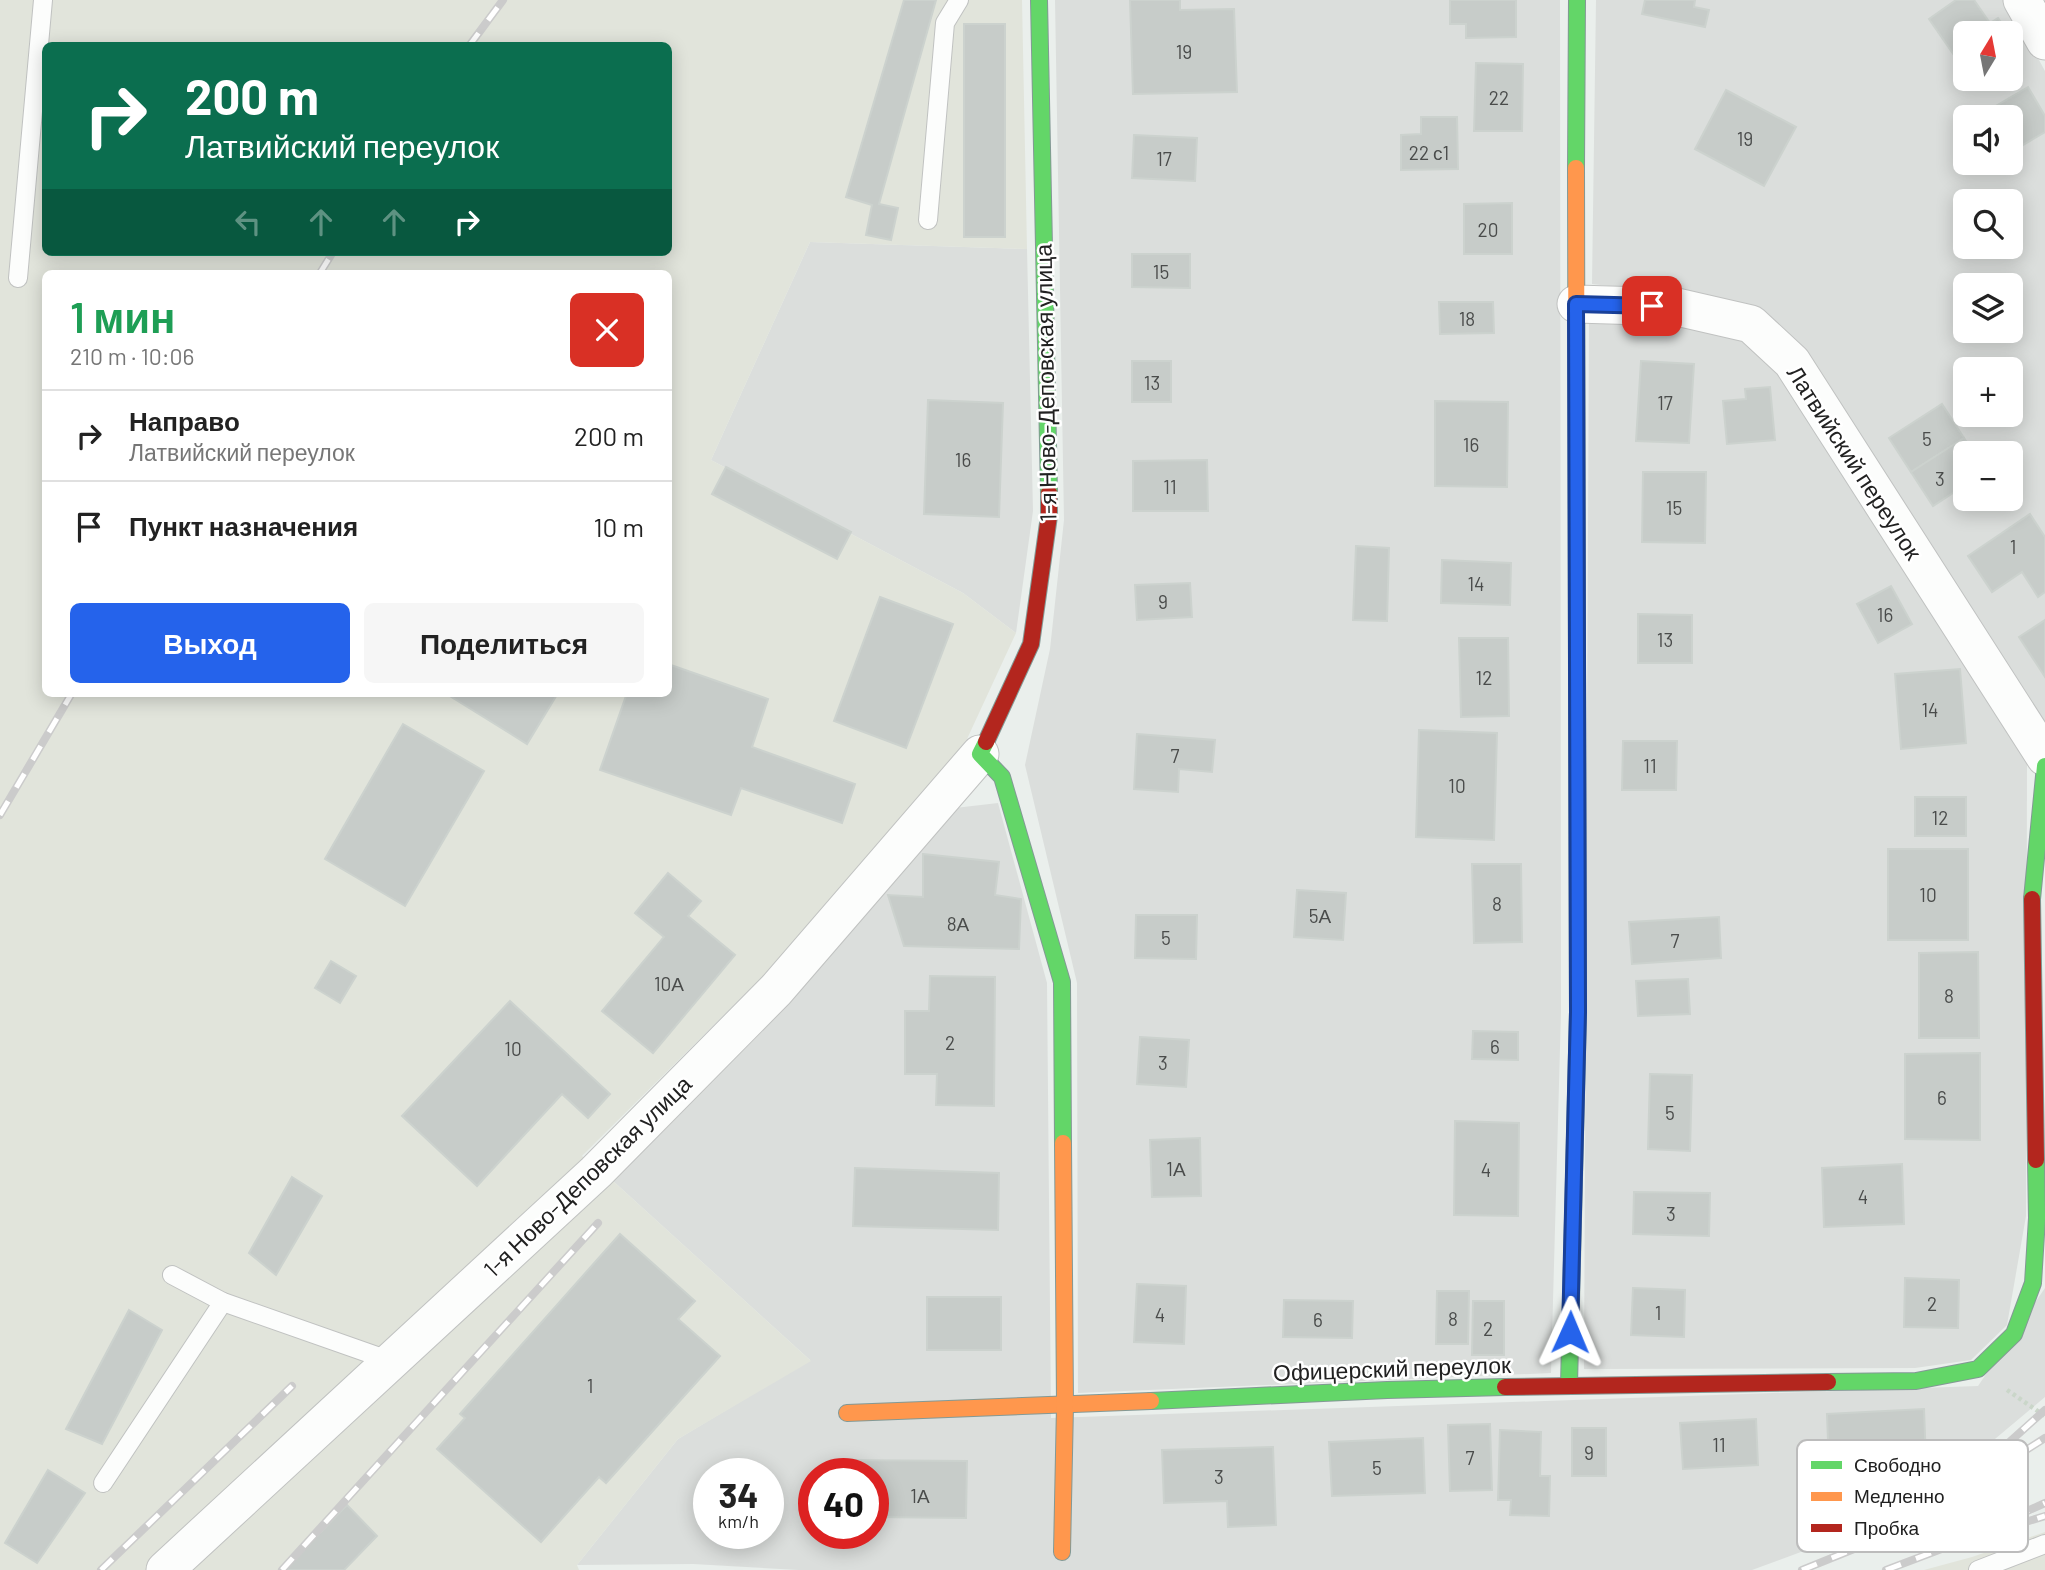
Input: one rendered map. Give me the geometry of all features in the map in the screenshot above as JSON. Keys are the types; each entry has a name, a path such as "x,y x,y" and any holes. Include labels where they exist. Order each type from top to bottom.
{"street":[{"name":"1-я Ново-Деповская улица","path":"165,1570 596,1172 776,990 980,754 1031,645 1049,516 1039,0"},
{"path":"1569,1385 1578,1012 1577,0"},
{"path":"2022,0 2045,41"},
{"name":"Латвийский переулок","path":"1576,304 1677,307 1751,324 1792,362 2045,757"},
{"path":"980,754 1002,777 1062,982 1065,1405 1062,1552"},
{"path":"1978,1370 2014,1334 2032,1283 2037,1218 2032,903 2045,766"},
{"name":"Офицерский переулок","path":"847,1413 1387,1390 1916,1381 1978,1370"}],"lane":[{"path":"18,278 43,0"},
{"path":"928,220 945,23 959,0"},
{"path":"172,1275 223,1302 391,1361"},
{"path":"103,1483 223,1302"},
{"path":"2028,1551 2045,1544"},
{"path":"1978,1570 2024,1552"}],"path":[{"path":"1978,1370 2045,1416"}],"shaded area":[{"path":"0,0 1022,0 1027,249 810,242 711,460 963,593 1016,633 967,739 929,789 761,978 582,1156 811,1361 678,1439 577,1565 579,1570 0,1570"},
{"path":"1055,0 1560,0 1561,1012 1551,1373 1078,1393 1077,983 1025,765 1050,649 1064,520"},
{"path":"1596,0 2006,0 2018,21 1953,21 1953,91 2023,91 2023,31 2045,71 2045,723 1802,353 1679,294 1592,284"},
{"path":"810,242 1027,249 1033,511 1016,633 963,593 711,460"},
{"path":"1589,319 1675,320 1746,336 1782,371 2027,759 2026,1216 2007,1325 1971,1360 1915,1368 1584,1369"},
{"path":"998,803 1047,983 1051,1418 1978,1386 2045,1288 2045,1397 1994,1440 1797,1440 1797,1552 1801,1552 1752,1570 799,1570 693,1564 577,1565 678,1439 810,1360 613,1181 787,1003 955,808"},
{"path":"2045,1532 2045,1570 1924,1570 1987,1552 2028,1552 2028,1538"}],"building":[{"path":"904,0 936,0 879,204 898,208 891,240 866,235 872,205 846,197"},
{"path":"1130,0 1180,0 1180,10 1234,9 1237,92 1133,94"},
{"path":"1450,0 1516,0 1516,37 1466,38 1466,24 1450,24"},
{"path":"1645,0 1695,0 1694,7 1709,10 1705,27 1642,14"},
{"path":"1956,0 1974,0 1989,21 1953,21 1953,54 1929,19"},
{"path":"964,24 1005,24 1005,237 964,237"},
{"path":"1476,63 1523,64 1522,131 1474,131"},
{"path":"2028,87 2045,116 2045,132 2023,145 2023,105 1997,105"},
{"path":"1726,90 1796,127 1764,186 1695,149"},
{"path":"1421,117 1457,117 1458,169 1401,170 1401,135 1421,134"},
{"path":"1134,135 1197,138 1195,181 1132,178"},
{"path":"1512,203 1512,254 1464,254 1464,204"},
{"path":"1132,254 1190,254 1190,288 1132,287"},
{"path":"1439,302 1493,302 1494,333 1440,334"},
{"path":"1132,361 1171,361 1171,402 1132,402"},
{"path":"1641,361 1694,364 1689,443 1636,441"},
{"path":"1770,387 1775,440 1727,444 1723,401 1746,399 1745,389"},
{"path":"928,400 1003,403 999,517 924,514"},
{"path":"1435,401 1508,402 1507,487 1435,486"},
{"path":"1942,404 1953,421 1953,427 1957,427 1964,438 1953,441 1953,445 1911,472 1889,438"},
{"path":"1953,445 1953,493 1933,506 1911,472"},
{"path":"1207,460 1208,511 1133,511 1133,461"},
{"path":"726,467 851,532 837,559 712,494"},
{"path":"1643,472 1706,472 1705,543 1642,542"},
{"path":"2030,514 2045,537 2045,592 2038,597 2022,572 1992,592 1968,556"},
{"path":"1356,546 1389,548 1387,621 1353,620"},
{"path":"1442,560 1511,563 1510,605 1441,603"},
{"path":"1190,583 1192,617 1137,620 1135,585"},
{"path":"1891,586 1912,624 1878,643 1857,604"},
{"path":"880,597 953,624 906,748 834,721"},
{"path":"1638,614 1692,615 1692,663 1638,663"},
{"path":"2045,620 2045,677 2019,637"},
{"path":"1459,638 1508,638 1509,716 1461,717"},
{"path":"672,665 768,699 752,747 855,784 842,823 741,788 731,815 600,770 626,697 672,697"},
{"path":"1960,669 1966,743 1901,749 1895,674"},
{"path":"451,697 556,697 527,744"},
{"path":"403,724 484,771 405,906 325,859"},
{"path":"1419,730 1497,733 1494,840 1416,837"},
{"path":"1137,734 1215,740 1212,772 1179,769 1178,792 1134,789"},
{"path":"1623,741 1677,741 1676,790 1622,790"},
{"path":"1915,797 1966,797 1966,836 1915,836"},
{"path":"1888,849 1968,849 1968,940 1888,940"},
{"path":"923,854 999,862 995,895 1021,899 1019,949 904,946 888,895 923,897"},
{"path":"1472,864 1521,864 1522,942 1474,943"},
{"path":"668,873 701,901 688,916 735,955 653,1053 602,1011 664,937 635,913"},
{"path":"1297,890 1346,893 1343,940 1294,937"},
{"path":"1136,915 1197,915 1196,959 1135,958"},
{"path":"1719,917 1721,958 1632,964 1629,922"},
{"path":"1978,952 1979,1038 1919,1038 1919,953"},
{"path":"331,961 356,976 340,1003 315,988"},
{"path":"930,976 995,977 994,1106 936,1105 937,1074 905,1074 905,1011 929,1011"},
{"path":"1688,979 1690,1014 1638,1016 1636,981"},
{"path":"510,1001 610,1094 588,1118 562,1094 477,1186 402,1116"},
{"path":"1473,1031 1518,1032 1518,1060 1472,1059"},
{"path":"1140,1037 1189,1040 1186,1087 1137,1084"},
{"path":"1980,1053 1980,1140 1905,1139 1905,1054"},
{"path":"1650,1074 1692,1075 1690,1151 1648,1149"},
{"path":"1455,1121 1519,1123 1518,1216 1454,1215"},
{"path":"1200,1138 1201,1196 1152,1197 1150,1140"},
{"path":"1902,1164 1904,1224 1824,1227 1822,1168"},
{"path":"855,1168 999,1173 998,1230 853,1226"},
{"path":"292,1177 322,1196 276,1275 249,1253"},
{"path":"1634,1192 1710,1193 1709,1236 1633,1234"},
{"path":"620,1234 695,1301 678,1319 720,1356 606,1483 599,1477 541,1542 437,1449 465,1418 460,1414"},
{"path":"1905,1278 1959,1280 1958,1328 1904,1327"},
{"path":"1137,1284 1186,1286 1184,1344 1134,1342"},
{"path":"1633,1288 1685,1290 1684,1337 1631,1335"},
{"path":"1437,1291 1469,1291 1468,1344 1436,1344"},
{"path":"927,1297 1001,1297 1001,1350 927,1350"},
{"path":"1284,1300 1353,1301 1352,1338 1283,1337"},
{"path":"1473,1301 1504,1301 1504,1355 1472,1355"},
{"path":"129,1310 162,1330 102,1444 66,1429"},
{"path":"1924,1409 1925,1440 1828,1440 1827,1414"},
{"path":"1756,1419 1758,1465 1683,1469 1680,1423"},
{"path":"1490,1424 1492,1490 1450,1491 1448,1425"},
{"path":"1572,1428 1606,1428 1606,1476 1572,1476"},
{"path":"1500,1430 1541,1432 1540,1476 1550,1476 1549,1516 1510,1515 1511,1500 1498,1500"},
{"path":"1423,1438 1425,1493 1332,1496 1329,1442"},
{"path":"1273,1447 1276,1525 1228,1527 1227,1501 1164,1503 1162,1450"},
{"path":"889,1460 967,1461 966,1518 889,1517"},
{"path":"48,1470 85,1493 37,1563 5,1543"},
{"path":"347,1505 377,1536 344,1570 284,1570"}],"railway":[{"path":"472,42 503,0"},
{"path":"322,270 331,256"},
{"path":"0,815 70,697"},
{"path":"282,1570 598,1223"},
{"path":"101,1570 292,1386"},
{"path":"2012,1440 2045,1410"},
{"path":"2028,1449 2045,1438"},
{"path":"2028,1511 2045,1503"},
{"path":"2028,1521 2045,1516"},
{"path":"1802,1570 1847,1552"},
{"path":"1886,1570 1934,1552"}],"traffic: fast":[{"path":"1039,0 1049,493"},
{"path":"1576,168 1577,0"},
{"path":"1569,1385 1578,1012 1577,671"},
{"path":"986,742 980,754 1002,777 1062,982 1063,1143"},
{"path":"2032,899 2045,766"},
{"path":"1828,1382 1916,1381 1978,1369 2014,1334 2033,1283 2037,1218 2036,1160"},
{"path":"1151,1401 1505,1387"}],"traffic: slow":[{"path":"1576,168 1577,671"},
{"path":"1062,1552 1065,1405 1063,1143"},
{"path":"847,1413 1151,1401"}],"traffic: jam":[{"path":"986,742 1031,644 1049,516 1049,493"},
{"path":"2032,899 2036,1160"},
{"path":"1505,1387 1828,1382"}],"route":[{"path":"1570,1332 1578,1012 1576,304 1652,306"}]}
